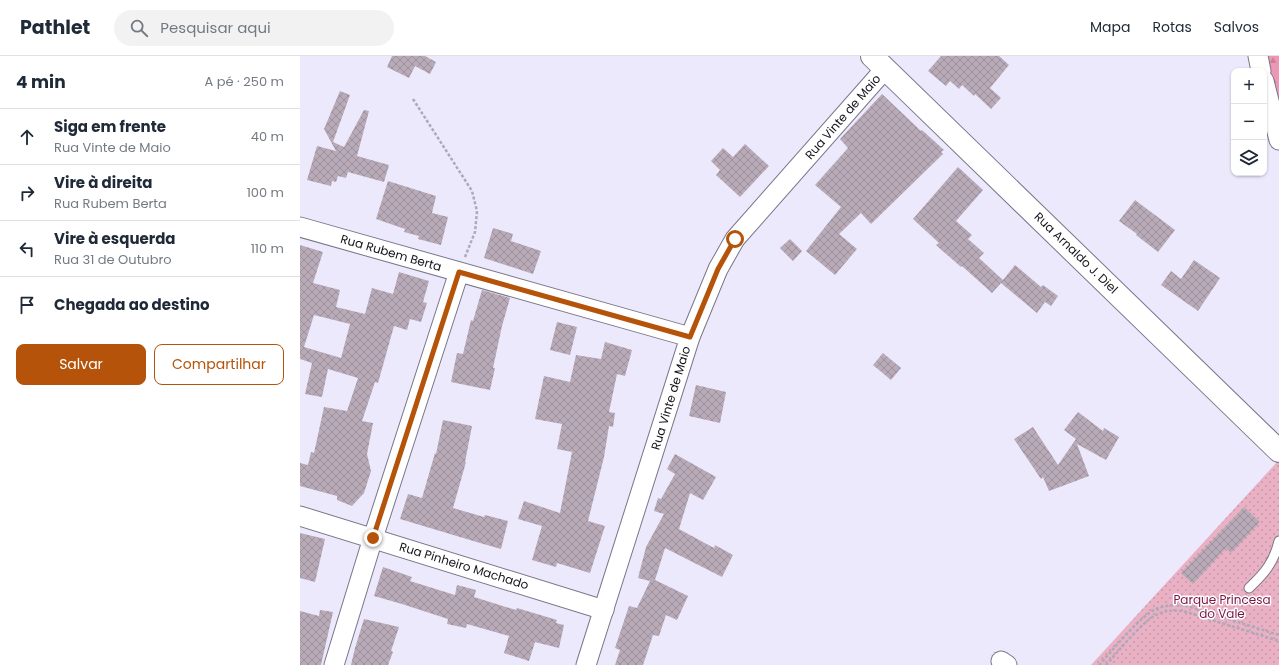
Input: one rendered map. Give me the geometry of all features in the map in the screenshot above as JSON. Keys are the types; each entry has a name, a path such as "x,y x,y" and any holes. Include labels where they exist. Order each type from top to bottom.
{"street":[{"path":"1258,56 1261,68"},
{"name":"Rua Vinte de Maio","path":"586,665 690,337 718,269 735,239 879,62"},
{"name":"Rua Arnaldo J. Diel","path":"879,62 1279,450"},
{"path":"1267,93 1279,140"},
{"name":"Rua Rubem Berta","path":"300,227 690,337"},
{"path":"334,665 373,538 459,272"},
{"name":"Rua Pinheiro Machado","path":"300,516 604,610"}],"lane":[{"path":"1249,588 1270,566 1276,553 1279,541"}],"path":[{"path":"413,99 472,191 477,210 476,232 459,272"},
{"path":"1099,665 1143,618 1155,609 1168,605 1184,606 1279,635"},
{"path":"1106,665 1146,622 1157,614 1169,610 1183,610 1279,641"}],"green space":[{"path":"1258,56 1279,56 1279,140 1267,92 1267,68 1261,68"},
{"name":"Parque Princesa do Vale","path":"1278,461 1279,665 1091,665"}],"building":[{"path":"392,56 425,56 436,62 430,74 415,66 409,78 387,67"},
{"path":"941,56 999,56 1009,65 990,88 1001,98 991,109 975,94 974,96 962,85 959,89 950,81 946,86 928,71"},
{"path":"340,91 350,95 333,142 344,147 364,110 369,111 357,156 389,165 384,182 348,172 346,178 338,176 336,182 332,181 331,186 307,180 317,146 336,151 324,129"},
{"path":"882,94 921,131 922,130 944,150 941,152 943,154 871,224 861,213 839,234 857,249 835,275 806,251 841,207 815,185 848,148 840,139"},
{"path":"745,144 769,166 740,197 716,175 720,170 711,161 723,148 733,157"},
{"path":"958,167 983,190 956,221 972,235 968,239 984,253 979,258 1003,280 1015,265 1041,287 1043,285 1058,296 1051,306 1045,302 1037,313 1001,283 992,293 936,245 939,243 913,219"},
{"path":"388,181 436,196 432,213 448,217 441,245 418,239 419,236 404,232 405,229 376,219"},
{"path":"1135,200 1175,230 1158,252 1119,221"},
{"path":"493,228 513,234 511,241 541,251 533,274 484,258"},
{"path":"790,239 802,251 793,261 780,248"},
{"path":"300,245 323,252 313,283 340,290 336,307 365,314 372,288 393,294 399,272 429,281 423,302 427,303 421,322 410,319 407,330 394,326 378,383 375,382 362,421 373,423 367,454 371,471 364,493 352,506 337,500 337,496 300,486 300,463 308,465 311,452 314,453 324,407 347,411 358,378 328,369 322,397 305,394 312,363 300,359","holes":["314,315 350,324 341,358 304,347"]},
{"path":"1194,260 1220,278 1198,311 1161,285 1171,271 1181,279"},
{"path":"482,290 510,298 502,326 490,390 451,382 457,353 463,354 471,320 473,321"},
{"path":"557,322 577,327 570,355 550,350"},
{"path":"605,342 632,350 625,376 617,374 609,412 615,413 613,427 609,426 604,457 588,521 605,526 590,573 557,563 556,567 532,560 542,526 518,519 524,501 560,513 572,452 557,449 562,424 535,419 544,376 570,382 576,355 601,359"},
{"path":"883,353 901,368 891,380 873,365"},
{"path":"696,385 726,392 720,423 689,416"},
{"path":"1078,412 1103,431 1104,428 1119,437 1106,460 1077,444 1089,476 1049,491 1043,477 1041,479 1014,439 1033,427 1058,465 1076,439 1064,430"},
{"path":"443,420 472,426 466,462 453,508 484,517 485,515 508,521 501,549 400,519 408,494 422,498 435,453 436,454"},
{"path":"675,454 716,477 703,500 690,493 679,529 714,548 715,545 733,555 722,577 665,548 655,580 688,596 677,620 666,615 659,636 653,635 643,665 615,665 620,650 615,648 629,606 637,608 650,581 638,578 646,547 664,514 654,511 658,498 661,499 675,474 667,469"},
{"path":"1244,507 1260,522 1231,553 1226,548 1193,584 1181,573"},
{"path":"300,533 325,539 315,582 300,578"},
{"path":"383,567 412,577 410,581 455,595 457,585 476,590 474,597 516,610 517,608 557,620 556,623 564,625 559,648 535,642 529,661 504,653 509,636 467,624 466,628 447,624 448,619 374,596"},
{"path":"320,610 333,612 321,665 300,665 300,611 319,616"},
{"path":"364,619 399,627 388,665 351,665"}],"route":[{"path":"373,538 459,272 690,337 718,269 735,239"}]}
